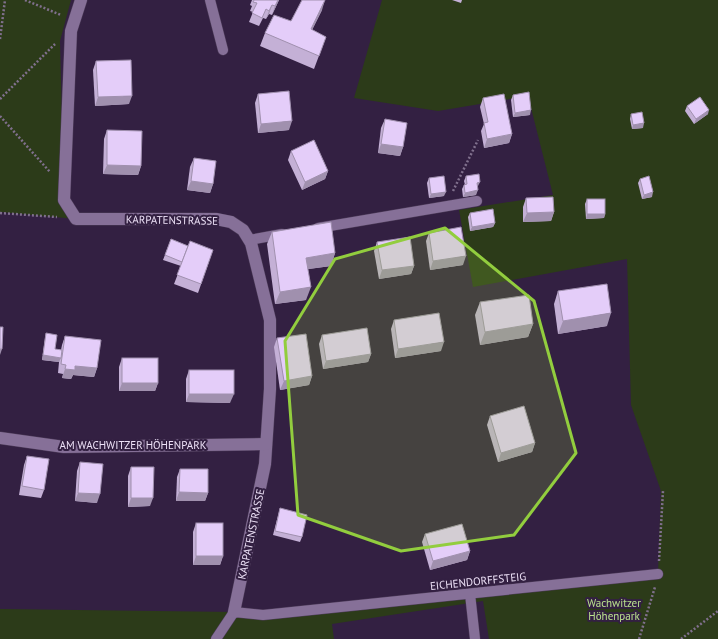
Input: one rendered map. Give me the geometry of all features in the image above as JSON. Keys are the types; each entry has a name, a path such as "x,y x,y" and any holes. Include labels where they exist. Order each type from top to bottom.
{"street":[{"path":"76,219 64,200 66,189 73,25 81,0"},
{"name":"KARPATENSTRASSE","path":"76,219 216,219 231,222 243,230 249,240 270,320 270,389 263,482 234,612"},
{"name":"AM WACHWITZER HÖHENPARK","path":"0,438 64,447 266,444"}],"lane":[{"path":"210,0 223,50"},
{"path":"249,240 477,201"},
{"name":"EICHENDORFFSTEIG","path":"234,612 263,615 658,574"},
{"path":"470,594 475,639"},
{"path":"216,639 234,612"}],"path":[{"path":"0,39 5,0"},
{"path":"0,99 73,25 25,0"},
{"path":"0,116 66,189"},
{"path":"446,206 478,140"},
{"path":"0,213 76,219"},
{"path":"639,639 658,574 663,491"},
{"path":"681,639 718,610"}],"highlighted area":[{"path":"445,228 534,301 576,453 514,535 401,551 298,515 285,341 335,259"}],"green space":[{"path":"0,0 71,0 60,41 64,200 76,219 0,212"},
{"name":"Wachwitzer Höhenpark","path":"382,0 718,0 718,639 489,639 483,601 332,624 334,639 0,639 0,609 234,612 263,615 658,574 661,491 631,405 627,259 473,287 459,210 553,195 528,96 438,111 354,98"}],"building":[{"path":"254,0 278,0 275,6 272,5 269,11 266,9 262,18 252,13 257,3 253,2"},
{"path":"302,0 325,0 311,29 326,37 319,56 265,33 274,15 291,21"},
{"path":"131,60 132,96 98,97 96,61"},
{"path":"289,91 292,121 261,124 258,94"},
{"path":"529,92 531,110 515,113 513,95"},
{"path":"504,94 512,134 487,139 484,123 488,122 483,98"},
{"path":"700,97 709,110 696,119 687,106"},
{"path":"642,112 644,123 633,125 631,114"},
{"path":"385,119 407,123 403,147 381,144"},
{"path":"107,130 142,131 141,166 107,165"},
{"path":"314,140 328,171 305,182 291,151"},
{"path":"194,158 216,161 213,184 191,181"},
{"path":"479,174 480,182 477,183 478,190 465,193 464,185 467,184 466,176"},
{"path":"444,176 446,192 431,194 429,178"},
{"path":"649,176 653,192 644,195 640,179"},
{"path":"553,197 554,212 527,213 526,198"},
{"path":"587,199 605,199 605,214 587,214"},
{"path":"493,209 495,223 472,227 470,213"},
{"path":"331,222 335,253 306,258 311,287 280,292 272,232"},
{"path":"461,227 466,256 433,261 429,233"},
{"path":"410,237 414,266 382,270 377,242"},
{"path":"171,239 188,246 182,262 165,255"},
{"path":"190,241 213,250 201,284 177,275"},
{"path":"607,284 611,313 563,321 558,291"},
{"path":"529,295 533,324 485,332 480,302"},
{"path":"439,313 444,342 398,349 394,320"},
{"path":"0,327 3,327 2,349 0,349"},
{"path":"367,328 371,354 326,361 322,335"},
{"path":"46,333 57,335 55,349 62,350 61,358 43,355"},
{"path":"306,334 312,376 284,381 277,338"},
{"path":"65,336 101,340 97,368 75,366 75,370 65,369 66,365 61,364"},
{"path":"122,358 158,358 158,383 122,383"},
{"path":"189,370 234,370 234,394 189,394"},
{"path":"524,406 535,443 501,453 490,416"},
{"path":"27,456 49,459 44,490 22,486"},
{"path":"80,462 103,464 100,494 78,493"},
{"path":"131,467 154,467 153,498 131,498"},
{"path":"180,469 208,469 208,493 179,492"},
{"path":"280,508 307,515 302,537 275,531"},
{"path":"196,523 223,523 223,556 196,556"},
{"path":"462,524 470,551 433,561 425,534"}]}
